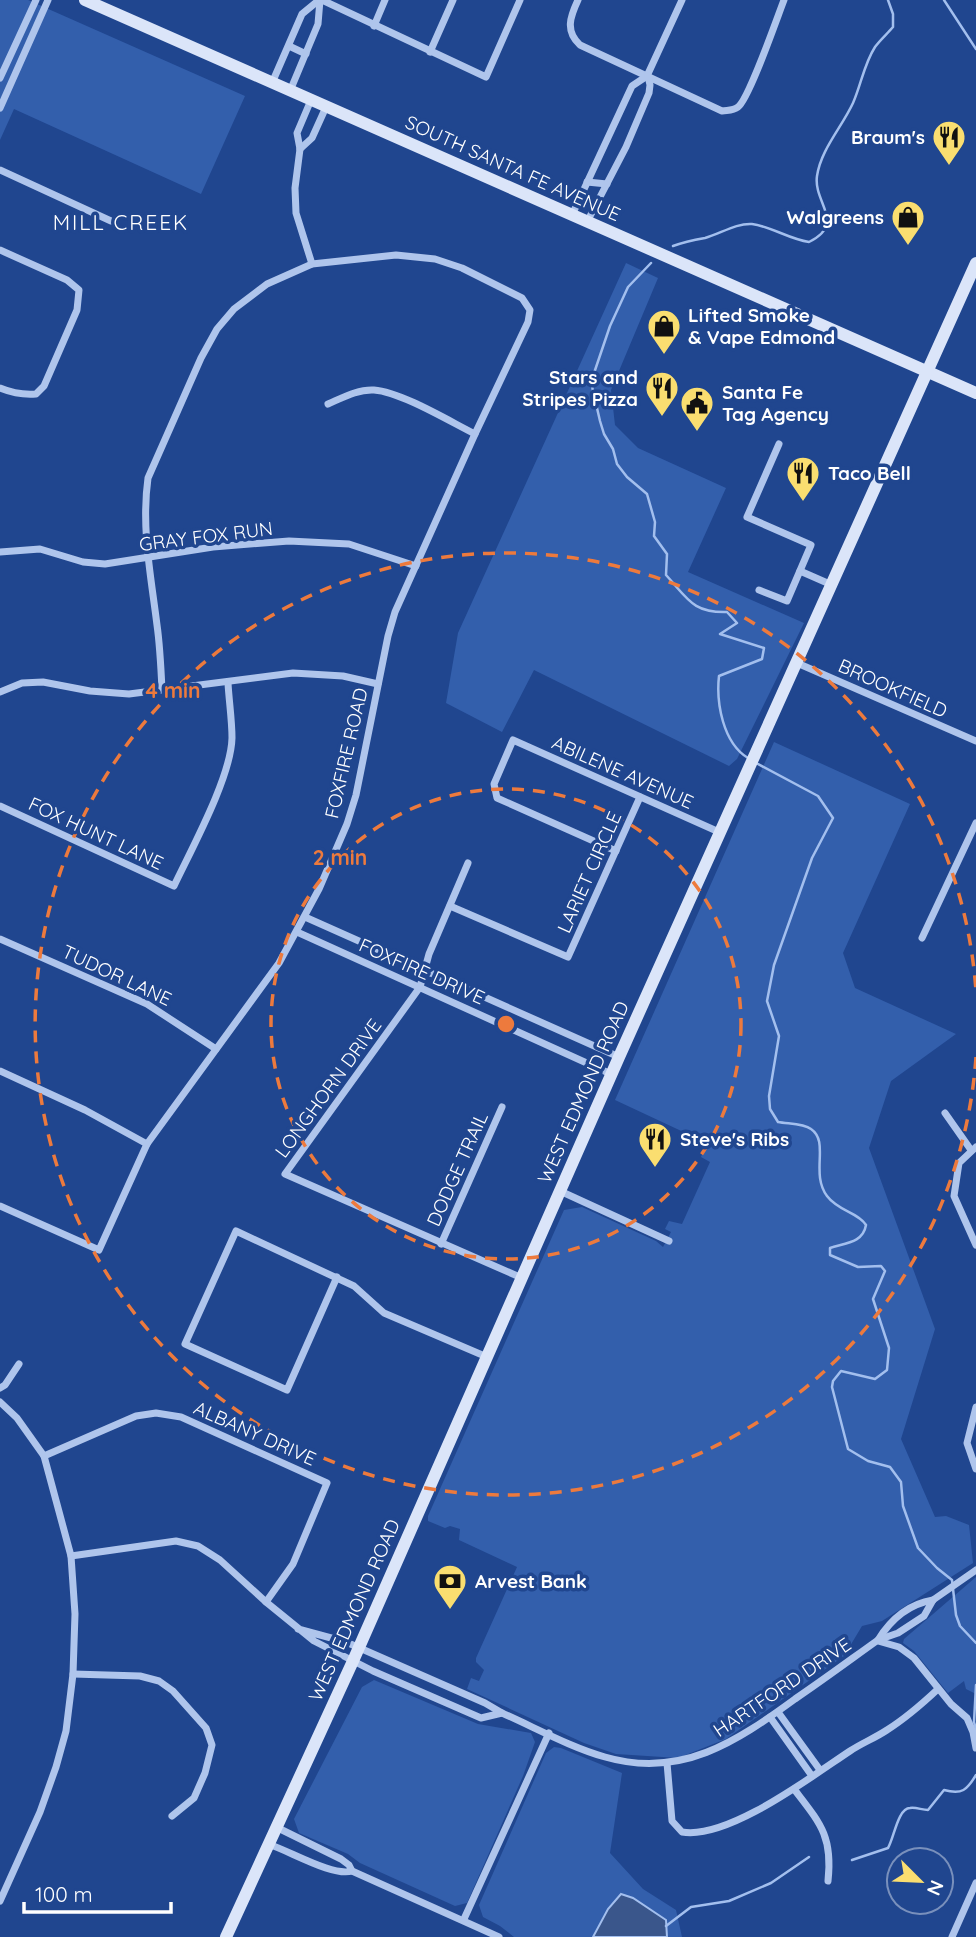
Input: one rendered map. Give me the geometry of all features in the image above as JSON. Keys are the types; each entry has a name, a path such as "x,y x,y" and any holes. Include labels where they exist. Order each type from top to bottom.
{"main road":[{"name":"SOUTH SANTA FE AVENUE","path":"85,0 976,393"},
{"name":"WEST EDMOND ROAD","path":"226,1937 353,1661 611,1074 976,263"}],"street":[{"path":"0,78 36,0"},
{"path":"0,108 48,0"},
{"path":"272,83 302,14 320,0"},
{"path":"320,0 486,78 520,0"},
{"path":"290,91 318,24 320,0"},
{"path":"374,26 385,0"},
{"path":"430,52 453,0"},
{"path":"578,0 569,26 576,41 586,49 722,111 741,106 784,0"},
{"path":"572,215 632,86 647,76 682,0"},
{"path":"289,46 306,54"},
{"path":"587,222 649,93 647,76"},
{"path":"162,690 157,626 147,559 145,500 148,478 201,358 217,329 234,309 267,284 312,264 296,213 296,174 300,149 297,133 311,100"},
{"path":"300,149 312,138 326,107"},
{"path":"615,125 633,130"},
{"path":"0,170 111,220"},
{"path":"587,182 607,184"},
{"path":"0,250 67,280 79,290 77,310 44,386 36,394 11,392 0,388"},
{"name":"FOXFIRE ROAD","path":"0,1206 99,1250 147,1144 279,963 305,917 350,814 395,612 528,322 530,310 522,298 463,268 435,260 396,255 312,264"},
{"path":"328,404 356,392 374,390 394,395 475,434"},
{"path":"759,590 787,601 811,545 747,517 779,444"},
{"name":"GRAY FOX RUN","path":"0,552 40,549 83,562 105,564 213,547 289,541 349,544 416,566"},
{"path":"800,571 832,585"},
{"name":"BROOKFIELD","path":"797,663 976,741"},
{"path":"0,692 22,683 43,682 90,691 130,694 293,673 343,677 378,684"},
{"name":"FOX HUNT LANE","path":"0,806 174,886 223,777 229,755 232,738 228,683"},
{"name":"ABILENE AVENUE","path":"616,851 497,797 494,784 513,740 719,832"},
{"name":"LARIET CIRCLE","path":"450,906 568,957 640,797"},
{"path":"922,938 976,823"},
{"name":"LONGHORN DRIVE","path":"468,863 429,954 419,988 285,1174 522,1278"},
{"name":"FOXFIRE DRIVE","path":"305,917 619,1057"},
{"name":"FOXFIRE DRIVE","path":"297,932 611,1074"},
{"name":"TUDOR LANE","path":"0,939 147,1004 216,1049"},
{"path":"0,1072 85,1110 147,1144"},
{"name":"DODGE TRAIL","path":"441,1244 502,1107"},
{"path":"945,1113 974,1149 959,1163 954,1196 976,1245"},
{"path":"559,1191 669,1241"},
{"path":"337,1277 287,1390 185,1344 236,1231 337,1277 354,1286 383,1313 487,1357"},
{"path":"0,1388 19,1364"},
{"path":"0,1402 17,1418 44,1456 71,1556 75,1614 73,1674 66,1731 40,1812 0,1901"},
{"path":"976,1406 967,1443 976,1469"},
{"name":"ALBANY DRIVE","path":"44,1456 136,1416 156,1413 181,1417 327,1483 293,1564 266,1602"},
{"name":"HARTFORD DRIVE","path":"71,1556 165,1542 188,1542 220,1560 314,1641 481,1718 502,1713"},
{"name":"HARTFORD DRIVE","path":"878,1640 888,1623 917,1603 933,1600 976,1570"},
{"name":"HARTFORD DRIVE","path":"298,1629 317,1632 359,1647 502,1713 606,1757 624,1761 667,1763 693,1759 729,1744 878,1640 898,1633 924,1616 933,1600"},
{"path":"878,1640 899,1647 914,1658 938,1689 967,1718 976,1748"},
{"path":"73,1674 140,1676 159,1681 173,1691 206,1728 212,1745 205,1773 194,1798 172,1816"},
{"path":"667,1763 672,1821 682,1832 705,1830 732,1822 768,1805 903,1719 938,1689"},
{"path":"778,1712 820,1770"},
{"path":"771,1717 812,1776"},
{"path":"464,1919 549,1733"},
{"path":"794,1789 822,1826 831,1857 828,1881"},
{"path":"276,1827 341,1859 352,1871 499,1937"},
{"path":"268,1844 336,1871 352,1871"},
{"path":"952,1937 976,1883"}],"shaded area":[{"path":"0,0 28,0 245,96 201,194 14,109 0,140"},
{"path":"626,263 658,278 611,390 615,425 638,448 726,488 688,572 804,623 737,759 729,766 534,670 502,732 446,703 458,633"},
{"path":"774,742 910,804 843,953 855,988 956,1034 891,1081 869,1148 935,1329 901,1439 935,1517 946,1516 969,1525 973,1563 882,1621 862,1626 844,1656 726,1739 678,1758 616,1754 584,1743 467,1689 471,1678 479,1681 484,1670 476,1662 476,1658 517,1567 459,1540 460,1529 450,1526 445,1528 428,1521 428,1516 564,1210 582,1207 656,1241 663,1247 671,1232 665,1229 669,1221 682,1224 710,1162 701,1157 707,1143 615,1100"},
{"path":"976,1577 976,1694 966,1689 964,1681 948,1693 914,1651 903,1643 904,1639"},
{"path":"374,1680 478,1724 531,1733 535,1742 523,1776 467,1903 455,1906 299,1833 294,1819 362,1687"},
{"path":"554,1747 622,1773 610,1853 643,1889 676,1910 682,1937 667,1937 666,1920 633,1898 608,1909 593,1937 514,1937 483,1917 479,1905 546,1753"},
{"path":"621,1894 633,1898 666,1920 667,1937 593,1937 608,1909"}],"waterway":[{"path":"673,246 746,224 759,225 809,242 820,235 827,220 817,186 819,166 853,103 871,54 893,27 893,14 888,0"},
{"path":"944,0 976,49"},
{"path":"651,263 628,287 610,326 591,382 604,434 613,449 617,464 627,477 647,494 655,522 654,536 667,554 666,575 692,603 706,610 727,612 737,623 720,634 764,648 762,659 719,676 723,722 732,743 748,758"},
{"path":"756,763 818,796 833,818 812,858 774,965 767,1001 779,1036 769,1096 770,1109 778,1122 804,1126 816,1135 820,1150 822,1187 832,1201 866,1225 857,1239 830,1248 830,1255 858,1267 881,1266 885,1271 873,1299 889,1348 887,1370 875,1379 841,1371 832,1387 848,1449 868,1461 890,1467 901,1482 903,1506 918,1548 952,1580 960,1626 976,1643"},
{"path":"976,1685 976,1729"},
{"path":"852,1860 888,1848 899,1818 906,1809 928,1810 944,1790 963,1790 976,1775"},
{"path":"666,1926 691,1907 729,1901 771,1883 809,1857"}],"place":[{"name":"Braum's","path":"949,167"},
{"name":"Walgreens","path":"908,247"},
{"name":"Lifted Smoke & Vape Edmond","path":"664,356"},
{"name":"Stars and Stripes Pizza","path":"662,418"},
{"name":"Santa Fe Tag Agency","path":"697,433"},
{"name":"Taco Bell","path":"803,503"},
{"name":"Steve's Ribs","path":"655,1169"},
{"name":"Arvest Bank","path":"450,1611"}],"district":[{"name":"MILL CREEK","path":"121,222"}]}
